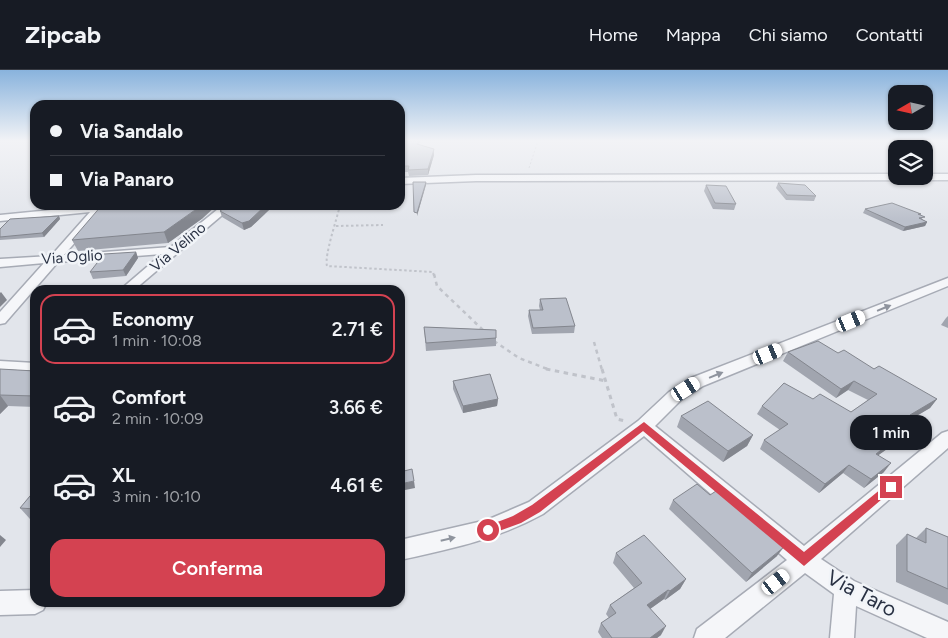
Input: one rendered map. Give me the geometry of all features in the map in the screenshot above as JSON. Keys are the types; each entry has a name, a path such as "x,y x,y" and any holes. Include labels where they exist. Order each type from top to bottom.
{"street":[{"path":"405,181 525,178 948,177"},
{"path":"0,218 80,210"},
{"path":"32,285 98,210"},
{"name":"Via Velino","path":"132,285 223,210"},
{"name":"Via Oglio","path":"0,263 174,250"},
{"path":"405,549 488,530 517,520 536,508 644,426 675,396 697,382 948,282"},
{"path":"0,320 30,287"},
{"path":"0,366 30,367"},
{"name":"Via Taro","path":"644,426 804,560 846,590 948,635"},
{"path":"706,638 804,560 948,438"},
{"path":"842,638 846,590"},
{"path":"0,603 30,600"}],"path":[{"path":"525,178 529,168"},
{"path":"339,210 325,259 327,266 333,268 433,272 437,286 485,333"},
{"path":"336,226 383,224"},
{"path":"492,339 506,352 520,361 537,367 606,381"},
{"path":"594,342 617,419 644,426"}],"building":[{"path":"409,168 428,168 428,169 408,170"},
{"path":"413,182 426,182 417,213 414,212"},
{"path":"778,183 805,185 816,196 787,195"},
{"path":"706,185 726,186 736,204 715,203"},
{"path":"892,203 921,214 918,214 925,217 919,218 927,222 905,227 865,209"},
{"path":"98,210 195,210 164,232 72,240"},
{"path":"261,210 249,221 242,223 220,211"},
{"path":"59,216 42,233 0,237 0,229 10,219"},
{"path":"136,252 123,270 90,272 104,254"},
{"path":"566,298 575,326 533,328 529,310 543,310 540,299"},
{"path":"424,327 496,330 496,338 426,343"},
{"path":"818,341 838,353 844,350 874,369 879,366 937,399 910,415 913,418 889,437 894,440 876,454 891,463 871,479 849,465 825,484 764,440 788,424 762,406 784,383 813,399 820,394 851,412 877,394 854,381 841,389 788,352"},
{"path":"0,369 30,371 30,396 0,395"},
{"path":"490,374 498,399 463,406 453,381"},
{"path":"708,401 753,435 728,451 681,416"},
{"path":"412,469 414,481 405,483 405,471"},
{"path":"697,484 710,495 716,491 784,547 752,573 673,500"},
{"path":"30,496 30,509 20,508"},
{"path":"926,528 948,537 948,589 907,571 907,534 926,543"},
{"path":"644,535 686,579 647,605 666,626 650,638 612,638 601,623 616,613 610,605 642,583 616,553"}],"route":[{"path":"488,530 517,520 536,508 644,426 804,560 891,487"}]}
